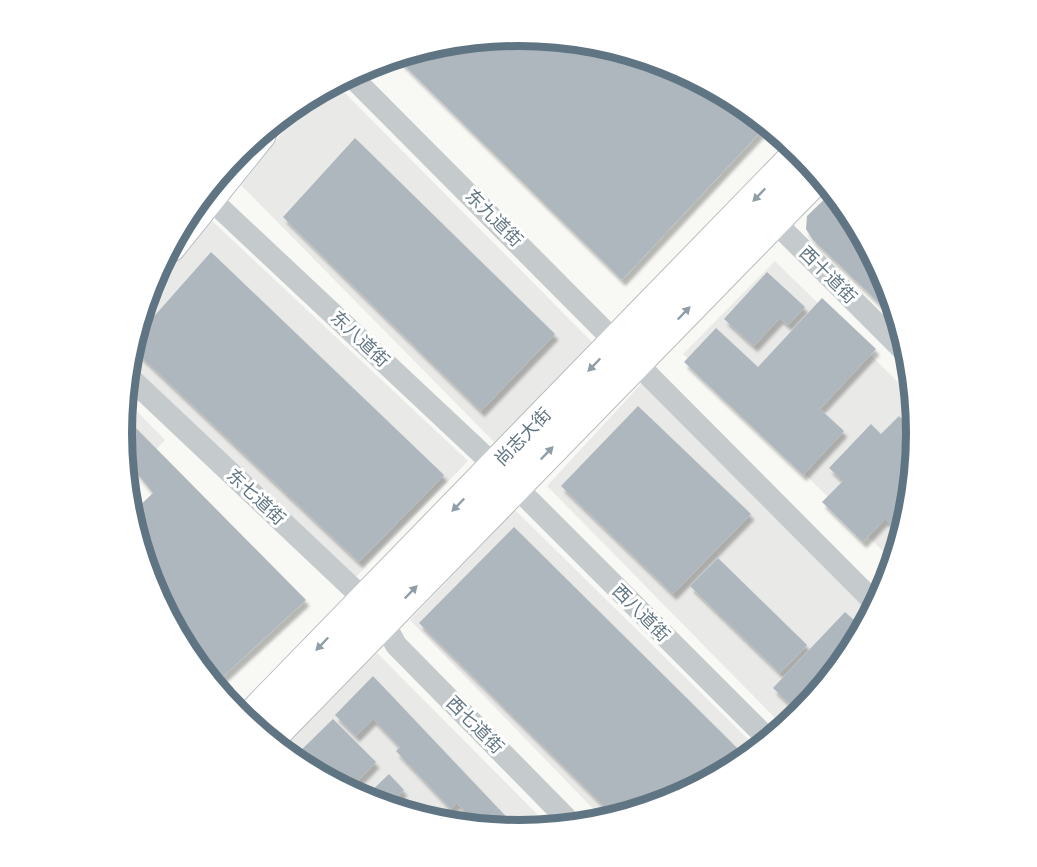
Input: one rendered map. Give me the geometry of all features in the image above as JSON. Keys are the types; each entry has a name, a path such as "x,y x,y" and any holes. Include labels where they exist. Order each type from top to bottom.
{"main road":[{"name":"尚志大街","path":"254,715 374,611 505,477 626,352 793,161"},
{"name":"尚志大街","path":"626,352 774,221 812,181"},
{"name":"尚志大街","path":"273,733 374,611"}],"street":[{"name":"东九道街","path":"357,82 869,597"},
{"name":"东八道街","path":"210,200 505,477"},
{"name":"西十道街","path":"774,221 894,341"},
{"name":"东七道街","path":"135,383 374,611"},
{"name":"西八道街","path":"505,477 763,734"},
{"name":"西七道街","path":"374,611 396,645 566,817"}],"shaded area":[{"path":"341,89 593,343 496,444 241,185 293,119"},
{"path":"209,218 468,461 351,582 137,369 152,309 166,274"},
{"path":"775,261 902,387 906,434 905,459 898,509 886,554 683,354"},
{"path":"642,383 866,606 826,669 778,721 547,486"},
{"path":"132,406 165,440 134,473"},
{"path":"515,510 752,743 690,781 643,800 597,812 410,620"},
{"path":"377,653 543,820 493,820 468,817 394,800 347,781 285,743"}],"building":[{"path":"493,47 544,47 594,54 643,67 690,86 734,112 761,132 622,280 403,64 443,54"},
{"path":"355,138 555,334 481,411 283,217"},
{"path":"826,198 866,262 885,308 813,240 806,229 807,216"},
{"path":"211,252 444,475 359,562 140,355 148,323"},
{"path":"767,272 805,307 788,325 780,318 754,346 724,319"},
{"path":"822,298 876,349 820,409 844,431 803,475 684,362 716,328 758,367"},
{"path":"638,406 751,514 673,594 561,486"},
{"path":"899,416 906,422 905,459 898,509 894,528 885,519 863,542 822,502 843,481 829,468 871,424 881,434"},
{"path":"132,424 306,600 220,679 183,627 171,605 152,558 139,507 153,493 133,468"},
{"path":"514,527 740,751 690,781 643,800 608,810 419,623"},
{"path":"718,558 807,645 780,673 690,586"},
{"path":"845,612 857,622 826,669 792,707 773,688"},
{"path":"373,676 498,808 486,819 470,817 457,803 451,809 396,751 400,747 373,719 356,736 335,715"},
{"path":"333,719 376,762 355,784 299,752"},
{"path":"389,774 404,790 394,800 371,791"},
{"path":"498,808 509,820 493,820 487,819"}]}
